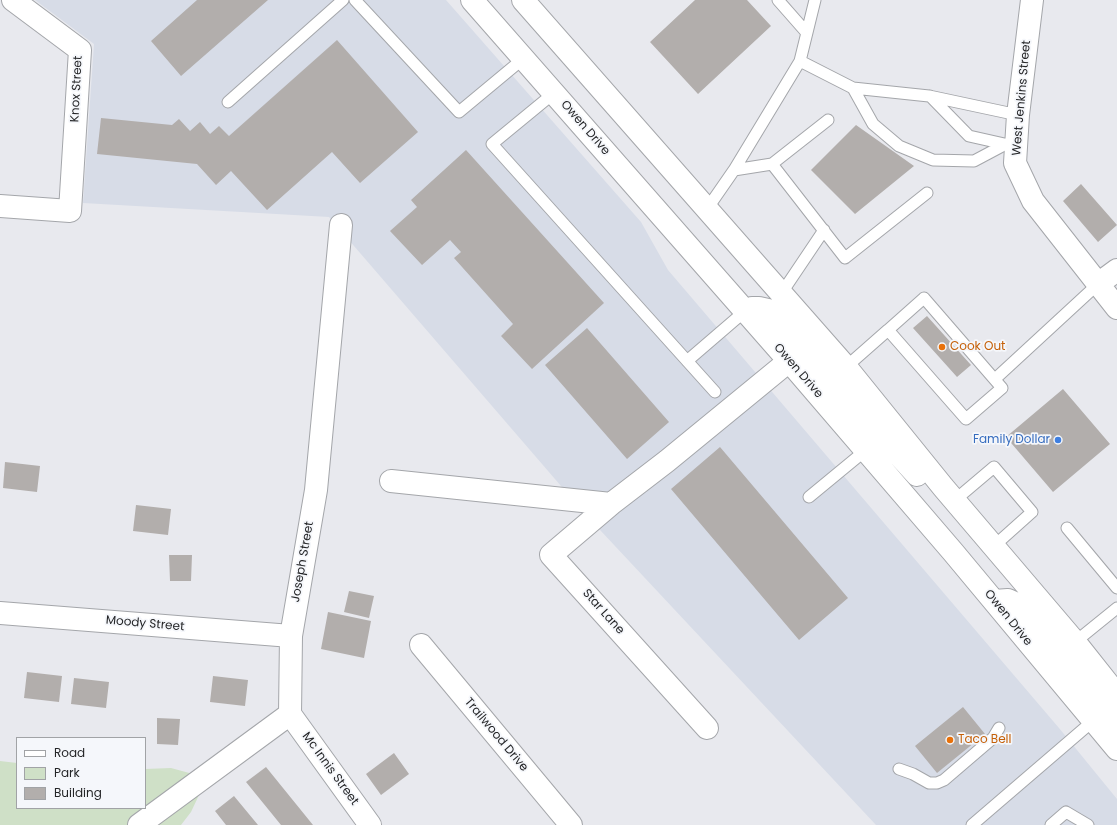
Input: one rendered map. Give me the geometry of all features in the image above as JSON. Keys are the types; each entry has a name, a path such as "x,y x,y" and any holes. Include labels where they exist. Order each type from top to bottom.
{"main road":[{"name":"Knox Street","path":"0,206 70,211 80,50 12,0"},
{"name":"Owen Drive","path":"472,0 866,450 1117,749"},
{"path":"523,0 846,367 949,494 1075,642 1117,695"},
{"name":"West Jenkins Street","path":"1032,0 1018,115 1012,145 1015,163 1034,200 1117,308"},
{"name":"Joseph Street","path":"290,714 291,636 316,490 341,225"},
{"path":"1098,284 1117,270"},
{"path":"744,312 752,308 759,308 768,310 776,315 855,407 916,474 949,494"},
{"name":"Star Lane","path":"707,728 551,555 611,504 667,461 789,361"},
{"path":"391,481 611,504"},
{"path":"994,601 1008,600 1017,604 1117,722"},
{"name":"Moody Street","path":"0,613 291,636"},
{"name":"Trailwood Drive","path":"421,645 571,825"},
{"path":"139,825 290,714"},
{"name":"Mc Innis Street","path":"290,714 370,825"}],"lane":[{"path":"228,102 343,0"},
{"path":"355,0 460,112 524,58"},
{"path":"778,0 807,33"},
{"path":"707,209 734,170 800,61 815,0"},
{"path":"800,61 853,88 929,96 1018,115"},
{"path":"853,88 873,124 899,146 933,160 974,161 1012,145"},
{"path":"554,93 492,144 715,392"},
{"path":"929,96 969,136 1012,145"},
{"path":"734,170 772,164 828,120"},
{"path":"772,164 846,258 927,193"},
{"path":"781,294 824,230"},
{"path":"995,379 1098,284"},
{"path":"846,367 924,298 1002,388 966,420 888,330"},
{"path":"686,360 744,312"},
{"path":"809,497 866,450"},
{"path":"949,494 994,467 1032,512 994,546"},
{"path":"1067,528 1117,588"},
{"path":"1075,642 1117,608"},
{"path":"972,825 1093,721"},
{"path":"899,769 913,774 929,783 937,783 944,780 992,738 999,728"},
{"path":"1051,825 1066,812 1071,821 1088,825"}],"shaded area":[{"path":"35,0 446,0 641,222 668,270 1059,728 1117,799 1117,825 876,825 586,515 329,217 83,203 94,44"}],"green space":[{"path":"0,761 16,763 16,809 146,809 146,769 171,768 193,774 199,795 191,812 181,825 0,825"}],"building":[{"path":"197,0 268,0 181,76 151,41"},
{"path":"695,0 747,0 771,26 698,94 650,42"},
{"path":"337,40 418,132 360,183 332,152 267,210 231,171 216,185 197,164 97,154 101,118 172,125 179,119 190,131 200,122 210,134 219,126 229,136"},
{"path":"856,125 914,166 855,214 811,170"},
{"path":"466,150 604,303 532,369 501,336 513,324 454,258 461,252 450,240 422,265 390,231 417,207 411,200"},
{"path":"1081,184 1117,225 1098,242 1063,201"},
{"name":"Cook Out","path":"927,316 971,365 957,377 913,328"},
{"path":"587,328 669,422 627,459 545,365"},
{"name":"Family Dollar","path":"1063,389 1110,444 1053,492 1006,437"},
{"path":"720,447 848,598 799,640 671,489"},
{"path":"5,462 40,466 37,492 3,488"},
{"path":"136,505 171,509 168,535 133,531"},
{"path":"169,555 192,555 191,581 170,581"},
{"path":"349,591 374,596 369,618 344,612"},
{"path":"328,612 371,621 364,658 321,649"},
{"path":"27,672 62,676 59,702 24,698"},
{"path":"213,676 248,680 245,706 210,702"},
{"path":"74,678 109,682 106,708 71,704"},
{"name":"Taco Bell","path":"963,707 985,734 937,773 915,746"},
{"path":"157,718 180,719 178,745 157,744"},
{"path":"394,753 409,774 381,795 366,774"},
{"path":"266,767 313,825 281,825 246,782"},
{"path":"234,796 258,825 226,825 215,811"}],"place":[{"name":"Cook Out","path":"942,347"},
{"name":"Family Dollar","path":"1058,440"},
{"name":"Taco Bell","path":"950,740"}]}
